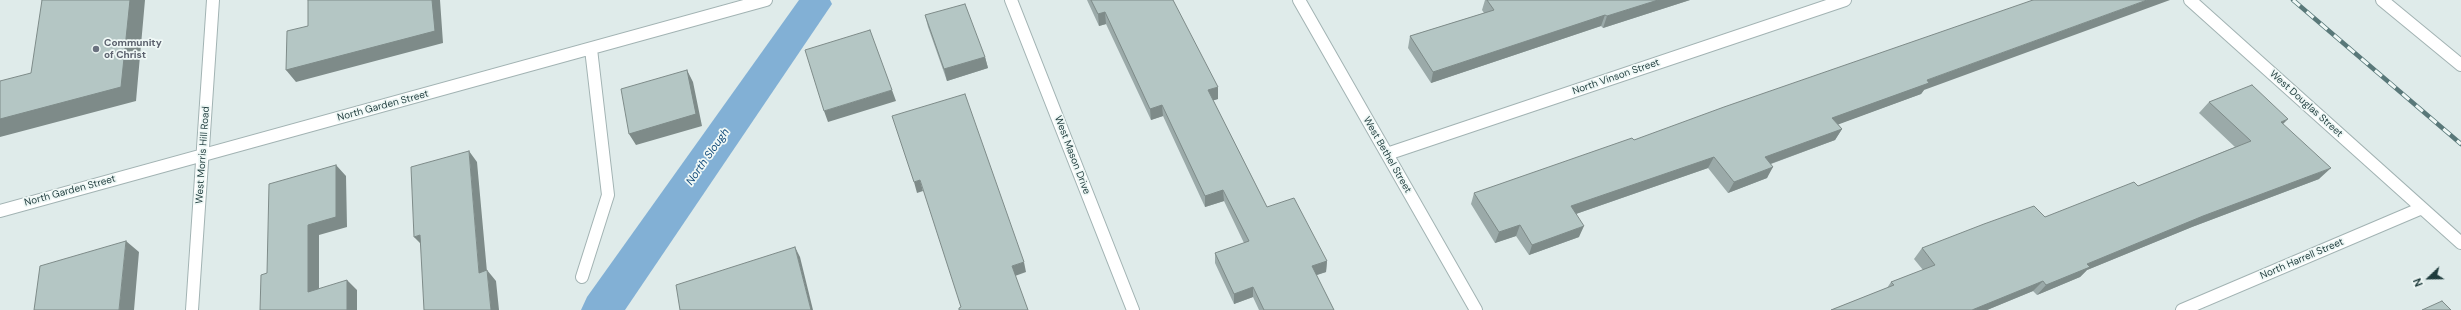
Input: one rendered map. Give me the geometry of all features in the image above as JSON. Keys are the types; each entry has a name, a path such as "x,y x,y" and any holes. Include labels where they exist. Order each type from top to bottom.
{"street":[{"name":"West Morris Hill Road","path":"192,310 213,0"},
{"name":"North Garden Street","path":"0,211 766,0"},
{"name":"West Mason Drive","path":"1011,0 1133,310"},
{"name":"West Bethel Street","path":"1299,0 1476,310"},
{"name":"North Vinson Street","path":"1387,154 1845,0"},
{"name":"West Douglas Street","path":"2190,0 2461,243"},
{"path":"2382,0 2461,65"},
{"path":"582,277 608,195 591,49"},
{"name":"North Harrell Street","path":"2182,310 2422,208"}],"building":[{"name":"Community of Christ","path":"42,0 130,0 121,87 0,119 0,81 31,73"},
{"path":"308,0 432,0 435,31 286,70 287,31 308,26"},
{"path":"1091,0 1173,0 1218,87 1208,90 1267,207 1294,198 1327,261 1312,266 1334,310 1264,310 1253,287 1234,294 1215,253 1249,241 1223,190 1205,196 1162,105 1150,109 1105,12 1098,14"},
{"path":"1487,0 1658,0 1607,16 1605,15 1433,72 1410,36 1494,10"},
{"path":"2033,0 2147,0 1927,80 1929,83 1832,118 1842,129 1765,157 1773,167 1734,182 1714,157 1571,206 1584,226 1532,245 1520,225 1499,232 1474,193 1632,138 1634,140 1724,107"},
{"path":"965,4 985,57 944,69 925,15"},
{"path":"870,30 892,90 824,111 805,50"},
{"path":"687,70 696,114 629,134 621,89"},
{"path":"2252,85 2288,119 2281,122 2331,168 2203,216 2087,264 2090,267 2046,285 2043,281 1972,310 1831,310 1894,285 1891,282 1935,265 1922,248 2034,206 2045,217 2134,182 2138,186 2251,141 2209,102"},
{"path":"965,94 1024,262 1012,266 1028,310 959,310 961,307 920,180 914,182 892,116"},
{"path":"469,151 479,273 487,270 491,310 424,310 420,235 414,237 411,167"},
{"path":"336,165 336,217 308,225 308,292 347,280 347,310 260,310 261,275 267,273 269,184"},
{"path":"126,241 119,310 34,310 40,266"},
{"path":"795,247 811,310 680,310 676,285"},
{"path":"2442,301 2451,310 2422,310"}],"waterway":[{"name":"North Slough","path":"602,310 815,4"}],"railway":[{"path":"2293,0 2461,144"}],"place":[{"name":"Community of Christ","path":"96,49"}]}
